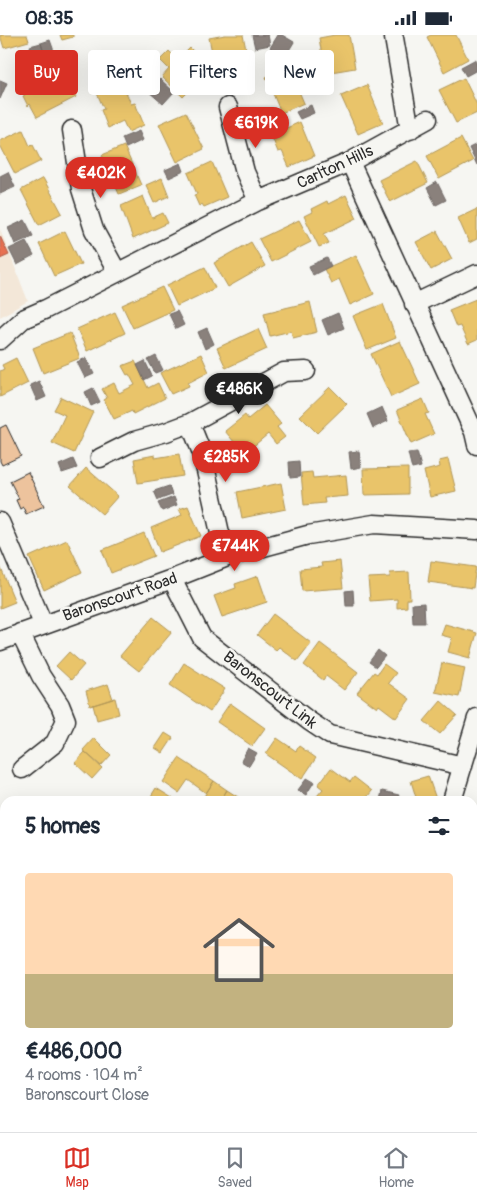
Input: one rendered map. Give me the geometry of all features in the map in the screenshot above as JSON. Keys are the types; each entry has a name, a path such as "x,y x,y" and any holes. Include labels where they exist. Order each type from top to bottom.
{"street":[{"path":"394,39 410,130"},
{"path":"228,107 245,172 258,201"},
{"name":"Carlton Hills","path":"0,340 23,319 258,201 350,162 428,119"},
{"path":"72,130 80,189 94,231 117,272"},
{"path":"350,162 474,432 477,445"},
{"path":"414,304 477,274"},
{"path":"100,458 134,441 190,423 284,372 306,371"},
{"path":"190,423 202,453 220,533 230,556"},
{"path":"0,522 43,624"},
{"name":"Baronscourt Road","path":"0,641 230,556 308,535 374,524 477,530"},
{"name":"Baronscourt Link","path":"172,579 202,637 309,721 330,735 463,766"},
{"path":"20,633 42,676 60,705 66,720 55,743 22,769"},
{"path":"454,796 477,718"}],"shaded area":[{"path":"0,229 28,301 0,317"}],"building: Homes":[{"path":"0,35 27,35 29,41 4,48"},
{"path":"60,35 73,35 73,37 62,40"},
{"path":"225,35 243,35 246,50 212,50 209,38"},
{"path":"349,35 355,68 334,72 334,50 321,50 319,38"},
{"path":"431,35 456,35 468,59 444,72 427,37"},
{"path":"169,51 170,85 162,77 169,69 160,60"},
{"path":"464,78 477,105 477,113 456,123 439,90"},
{"path":"367,85 383,123 358,134 341,96"},
{"path":"75,95 76,97 37,117 23,96"},
{"path":"98,95 127,95 131,104 135,103 144,125 128,132 123,121 108,128 101,110 104,109"},
{"path":"274,95 301,95 304,103 281,113"},
{"path":"186,112 204,149 177,162 159,124"},
{"path":"300,122 314,156 289,167 282,151 278,152 271,135"},
{"path":"23,130 30,146 33,145 41,161 15,174 0,145 0,141"},
{"path":"461,138 473,161 439,179 427,156"},
{"path":"124,146 141,185 119,194 102,155"},
{"path":"417,161 428,183 390,202 379,180"},
{"path":"212,162 227,197 204,207 202,204 199,206 194,195 197,194 188,173"},
{"path":"43,178 62,213 39,225 21,190"},
{"path":"162,178 169,196 154,203 146,185"},
{"path":"346,195 357,218 324,234 329,243 319,247 304,216 312,212 311,209 327,201 328,204"},
{"path":"143,196 152,218 163,213 168,223 133,239 121,206"},
{"path":"477,209 477,239 469,243 458,218"},
{"path":"299,220 311,242 271,262 259,239"},
{"path":"65,231 81,264 54,276 39,244"},
{"path":"437,231 452,259 431,270 416,242"},
{"path":"251,242 265,266 228,287 214,263"},
{"path":"356,255 374,294 350,305 339,279 331,283 324,269"},
{"path":"205,267 215,288 177,306 167,285"},
{"path":"162,287 173,310 133,328 122,305"},
{"path":"476,299 477,340 468,344 460,326 456,327 449,310"},
{"path":"310,302 317,332 293,338 291,331 270,336 264,313"},
{"path":"383,304 396,338 367,350 353,316"},
{"path":"115,312 125,333 87,351 77,329"},
{"path":"258,329 267,349 226,368 217,348"},
{"path":"70,333 80,358 43,373 33,348"},
{"path":"400,341 420,384 391,397 371,354"},
{"path":"201,354 209,372 188,383 189,386 171,394 160,373"},
{"path":"16,358 28,383 0,397 0,371 4,369 2,365"},
{"path":"135,361 148,388 158,383 165,398 133,414 132,411 114,419 104,400 107,398 102,389 114,383 119,393 135,385 122,366"},
{"path":"330,387 347,404 317,433 300,416"},
{"path":"61,397 93,412 74,453 52,443 65,415 54,410"},
{"path":"423,399 429,413 425,414 434,434 411,444 397,410"},
{"path":"265,405 281,424 277,427 285,437 276,444 268,434 244,454 225,431 245,415 248,419"},
{"path":"179,454 183,476 138,483 134,459 155,455 155,458"},
{"path":"448,459 456,491 430,497 424,471 440,467 439,461"},
{"path":"86,468 118,496 102,514 70,486"},
{"path":"408,468 408,494 364,495 363,469"},
{"path":"312,472 313,478 346,475 348,496 324,498 325,503 304,505 301,473"},
{"path":"281,483 286,509 242,518 237,492"},
{"path":"188,506 201,536 160,552 151,528 182,515 179,509"},
{"path":"144,533 154,556 111,573 102,550"},
{"path":"67,540 82,572 44,590 29,557"},
{"path":"340,561 343,588 302,591 300,569 322,567 321,563"},
{"path":"431,561 476,567 473,588 428,582"},
{"path":"0,566 15,602 0,608"},
{"path":"409,572 410,599 407,599 407,607 397,608 397,599 370,601 368,578 390,577 390,573"},
{"path":"258,576 267,602 222,617 214,596 236,588 235,584"},
{"path":"273,614 311,643 297,661 279,647 276,650 257,635"},
{"path":"153,617 172,632 139,671 120,656"},
{"path":"445,624 477,633 470,658 448,652 452,638 441,635"},
{"path":"320,643 358,672 344,690 326,676 323,680 304,665"},
{"path":"69,652 84,665 71,680 56,666"},
{"path":"184,663 225,689 210,712 170,685"},
{"path":"442,663 465,668 459,697 435,692"},
{"path":"384,664 396,673 388,683 410,699 396,718 379,705 377,708 357,693 374,672 377,674"},
{"path":"108,684 113,699 90,706 86,691"},
{"path":"115,698 119,714 97,720 93,705"},
{"path":"441,701 457,715 440,734 424,721"},
{"path":"230,703 265,728 252,746 217,722"},
{"path":"165,733 173,738 163,753 155,748"},
{"path":"94,738 111,755 101,766 83,750"},
{"path":"277,738 296,751 299,746 316,758 302,779 266,754"},
{"path":"85,752 102,768 92,779 75,763"},
{"path":"179,758 214,781 206,793 188,780 179,793 163,782"},
{"path":"331,768 350,782 354,777 372,791 368,796 317,796 323,789 318,785"},
{"path":"428,776 435,796 416,796 411,781"},
{"path":"214,781 227,790 223,796 204,796"},
{"path":"156,788 169,796 151,796"},
{"path":"227,790 236,796 223,796"}],"building: Shops":[{"path":"0,236 9,255 0,259"}],"building: Industry":[{"path":"252,35 268,35 270,45 255,48"},
{"path":"278,35 282,35 294,42 289,50 273,50 270,48"},
{"path":"50,40 54,50 43,50 41,43"},
{"path":"41,43 43,50 31,50 30,46"},
{"path":"476,59 477,70 466,76 461,67"},
{"path":"160,79 170,88 171,95 163,104 153,95 160,95"},
{"path":"0,80 7,83 0,99"},
{"path":"311,105 314,113 300,119 296,112"},
{"path":"139,131 143,140 126,148 122,138"},
{"path":"477,144 477,165 469,148"},
{"path":"181,163 184,171 169,178 165,170"},
{"path":"8,172 15,187 0,194 0,176"},
{"path":"437,182 446,200 436,205 427,188"},
{"path":"25,220 33,236 15,244 8,228"},
{"path":"26,241 34,256 17,265 9,249"},
{"path":"327,258 331,266 313,275 309,266"},
{"path":"177,311 184,325 176,329 169,314"},
{"path":"338,313 344,328 328,335 322,320"},
{"path":"207,328 214,344 205,349 198,332"},
{"path":"156,356 163,370 155,373 148,360"},
{"path":"86,358 94,374 85,378 77,362"},
{"path":"145,361 152,376 144,380 137,365"},
{"path":"39,381 46,397 37,401 30,385"},
{"path":"93,388 100,402 91,406 85,392"},
{"path":"382,407 388,421 373,428 367,414"},
{"path":"359,451 361,467 351,469 349,452"},
{"path":"417,452 421,467 412,469 408,453"},
{"path":"73,459 77,468 62,473 59,465"},
{"path":"299,461 300,477 290,478 289,462"},
{"path":"169,486 172,495 158,500 154,491"},
{"path":"174,497 177,505 162,511 158,503"},
{"path":"353,590 354,606 346,606 345,591"},
{"path":"424,603 425,623 413,623 412,604"},
{"path":"378,650 385,656 376,667 369,662"},
{"path":"248,748 257,753 249,766 241,761"},
{"path":"307,778 314,782 306,795 298,790"},
{"path":"382,791 399,795 399,796 381,796"}],"building: Other":[{"path":"6,425 21,456 2,465 0,461 0,428"},
{"path":"28,472 44,506 26,514 23,507 20,509 16,500 19,499 10,481"}]}
